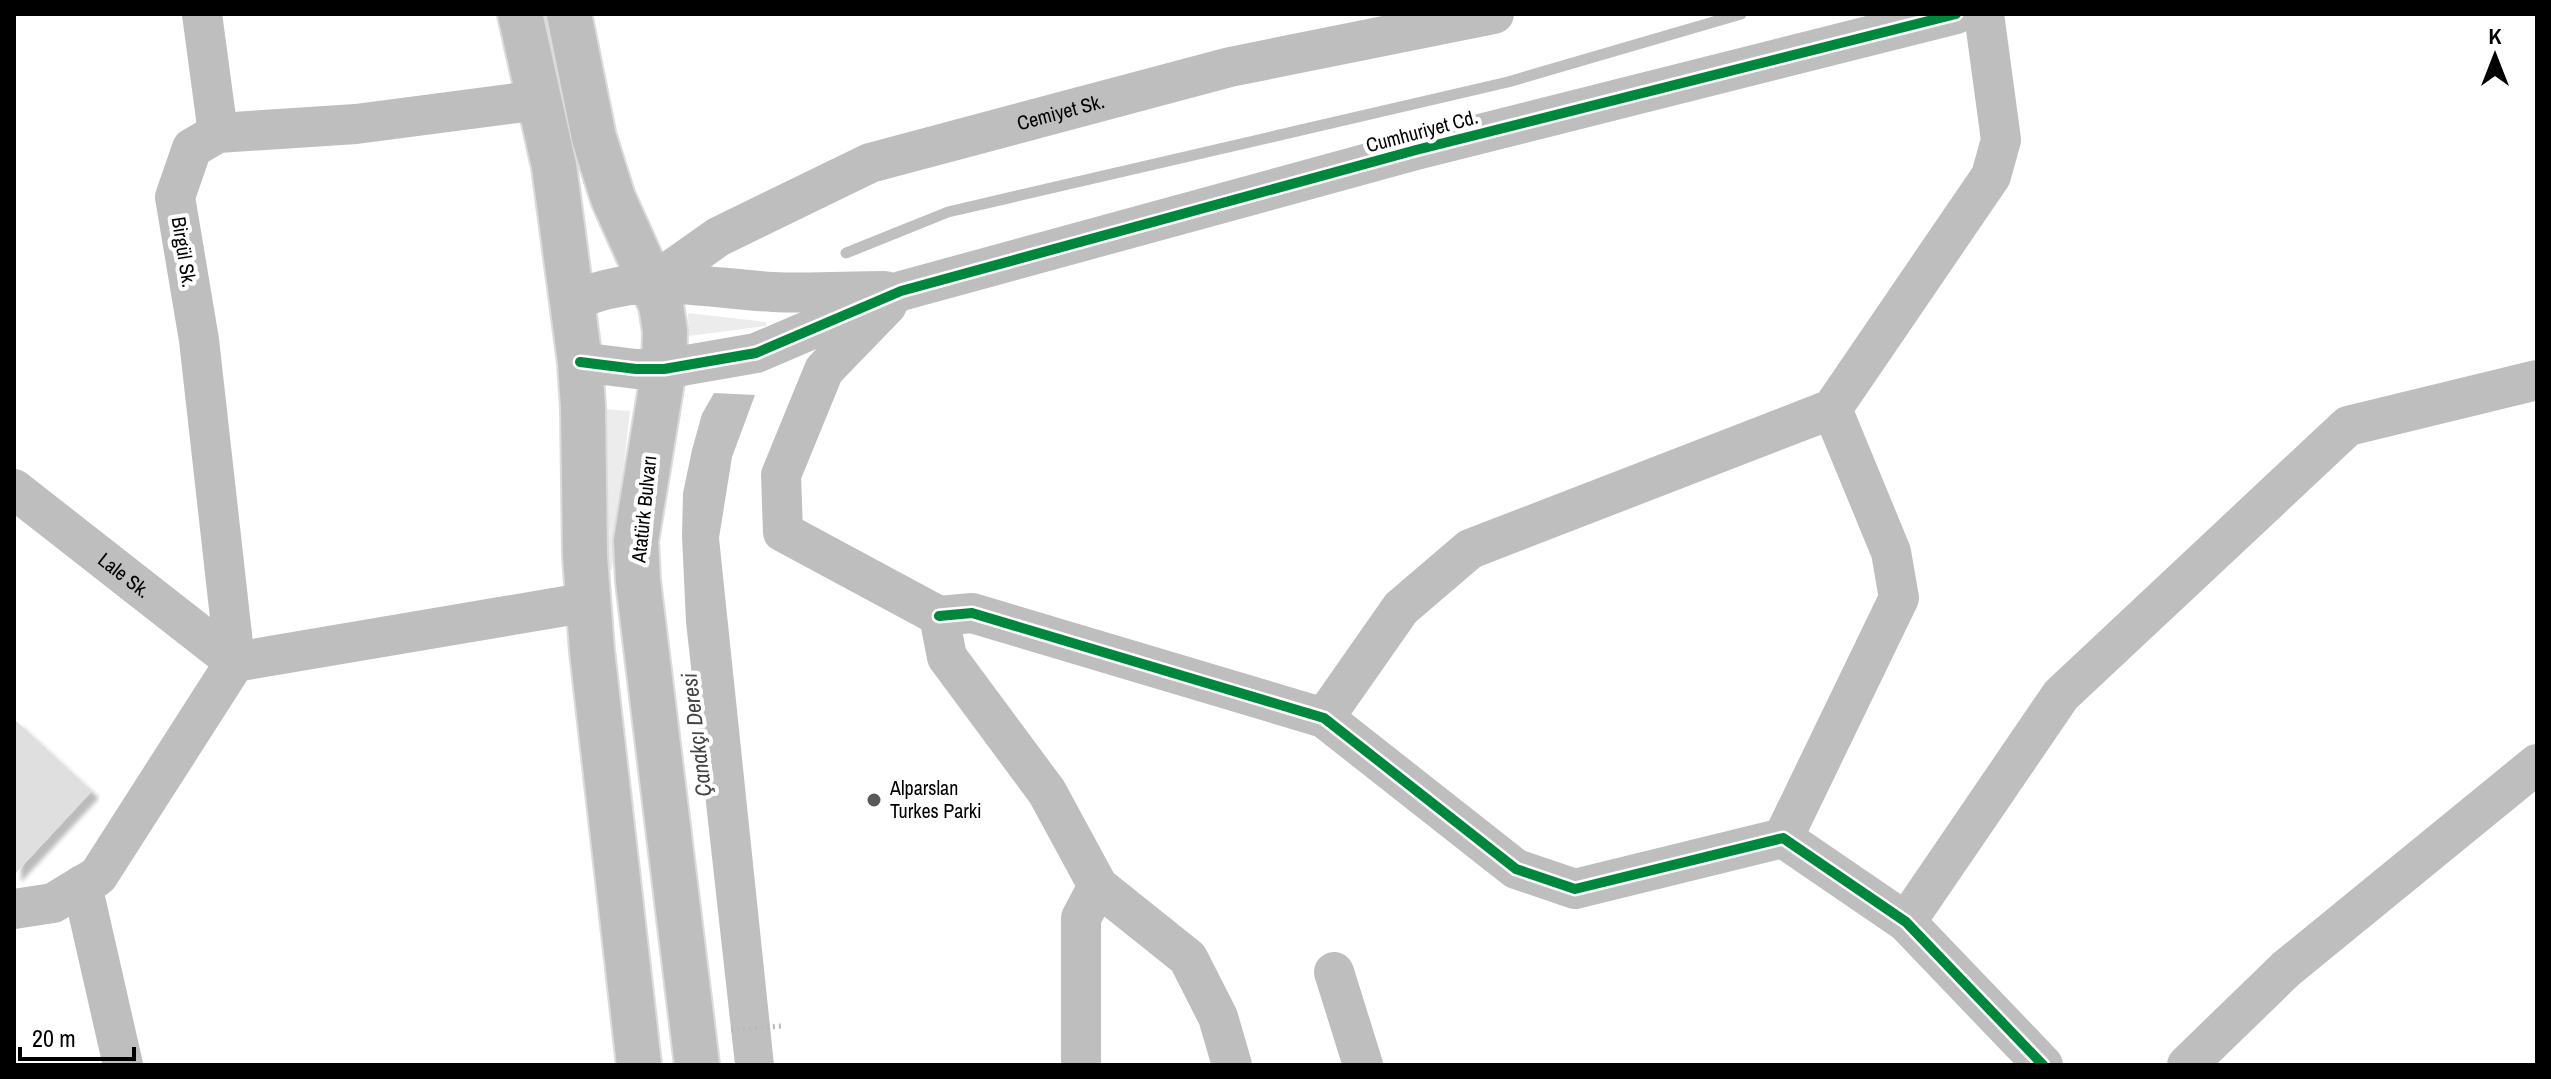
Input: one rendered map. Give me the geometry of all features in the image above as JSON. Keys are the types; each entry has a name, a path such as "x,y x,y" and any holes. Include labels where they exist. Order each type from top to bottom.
{"main road":[{"path":"520,14 554,166 580,362 585,556 639,1065"},
{"name":"Atatürk Bulvarı","path":"569,14 599,153 613,198 653,283 661,305 665,331 664,369 636,541 638,581 707,1048"}],"street":[{"path":"202,14 218,133 356,124 539,100"},
{"name":"Cemiyet Sk.","path":"653,283 718,237 870,163 1230,67 1494,14"},
{"name":"Cumhuriyet Cd.","path":"901,291 1416,150 1956,14"},
{"path":"1324,718 1401,608 1470,549 1832,409 1991,176 2001,140 1984,14"},
{"name":"Birgül Sk.","path":"218,133 192,148 175,197 199,340 235,662"},
{"path":"571,302 607,288 653,283 775,292 901,291"},
{"path":"580,362 664,369 756,353 901,291"},
{"path":"901,291 824,370 781,475 783,532 939,616 972,613 1324,718 1516,869 1575,889 1783,838 1906,922 2043,1065"},
{"path":"1906,922 2061,695 2348,426 2537,380"},
{"path":"1783,838 1899,598 1891,552 1832,409"},
{"name":"Lale Sk.","path":"14,489 235,662"},
{"path":"14,909 53,903 98,876 235,662 589,602"},
{"path":"939,616 947,657 1047,792 1098,886 1188,958 1218,1017 1232,1065"},
{"path":"2187,1065 2286,969 2537,764"},
{"path":"82,885 123,1065"},
{"path":"1081,1065 1081,918 1098,886"},
{"path":"1334,972 1363,1065"}],"path":[{"path":"707,1048 782,1026"}],"shaded area":[{"path":"688,313 766,322 766,326 689,336"},
{"name":"Çanakçı Deresi","path":"714,393 755,395 732,457 719,538 774,1065 735,1065 686,622 683,493 702,414"},
{"path":"602,409 630,411 612,570 607,569"}],"building":[{"path":"14,719 92,791 14,875"}],"waterway":[{"path":"846,253 948,212 1508,82 1741,14"}],"cycle path":[{"path":"580,362 664,369 756,353 901,291 1416,150 1956,14"},
{"path":"939,616 972,613 1324,718 1516,869 1575,889 1783,838 1906,922 2043,1065"}],"place":[{"name":"Alparslan Turkes Parki","path":"874,800"}]}
